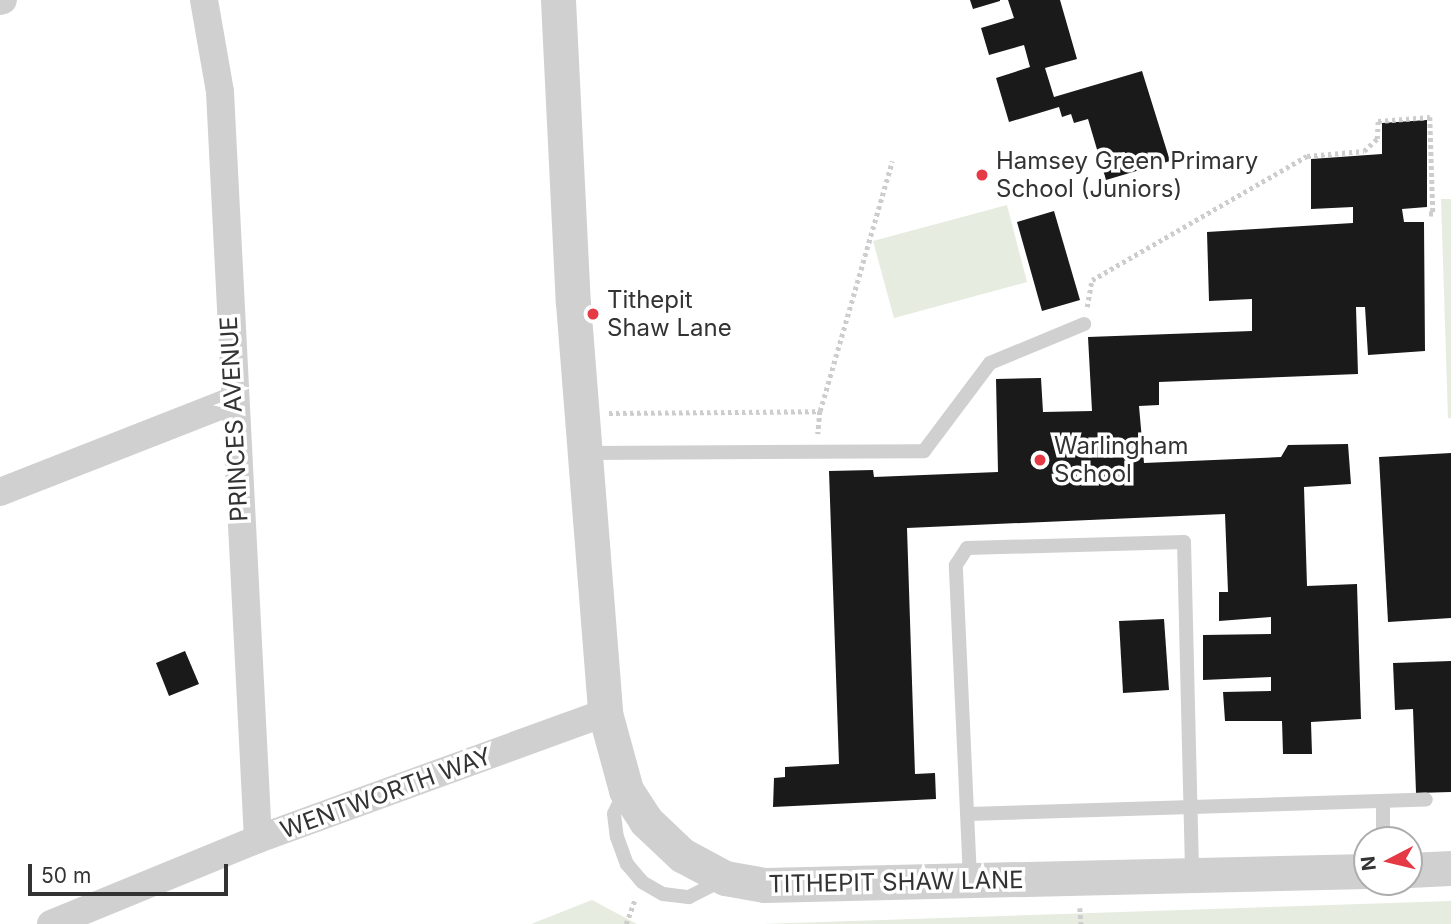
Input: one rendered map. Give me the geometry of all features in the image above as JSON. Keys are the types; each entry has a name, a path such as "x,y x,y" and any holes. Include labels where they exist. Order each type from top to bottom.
{"street":[{"name":"PRINCES AVENUE","path":"204,0 220,92 232,401 258,839"},
{"name":"TITHEPIT SHAW LANE","path":"558,0 573,303 584,413 605,713 626,790 646,821 682,855 726,878 764,885 1353,871"},
{"path":"0,492 232,401"},
{"name":"WENTWORTH WAY","path":"51,924 258,839 605,713"},
{"path":"1423,870 1451,869"}],"lane":[{"path":"587,453 924,451 990,363 1084,324"},
{"path":"970,881 956,565 967,548 1184,542 1192,876"},
{"path":"626,790 614,814 617,836 627,864 642,882 663,894 689,897 726,878"},
{"path":"968,814 1190,804 1426,800"},
{"path":"1383,801 1383,826"}],"path":[{"path":"1084,324 1092,280 1307,156 1364,151 1377,139 1378,121 1430,117 1433,214 1426,214"},
{"path":"818,452 820,411 892,161"},
{"path":"584,413 820,411"}],"shaded area":[{"path":"1441,199 1451,199 1451,418 1448,418"},
{"path":"1007,205 1027,282 894,318 873,241"},
{"path":"592,900 637,924 531,924"},
{"path":"1451,901 1451,924 761,924"}],"building":[{"path":"970,0 1000,0 1000,1 973,9"},
{"path":"1008,0 1060,0 1077,59 1045,68 1054,97 1142,71 1170,161 1106,180 1088,119 1074,123 1071,114 1062,117 1059,107 1009,122 996,78 1030,67 1024,45 989,55 981,28 1014,18"},
{"path":"1427,120 1427,207 1402,209 1404,222 1424,222 1425,351 1368,355 1365,307 1356,307 1358,374 1159,382 1159,405 1139,406 1144,463 1281,457 1288,445 1348,444 1351,484 1304,487 1307,586 1357,584 1361,719 1311,722 1312,754 1283,754 1282,721 1225,721 1223,692 1271,691 1271,677 1203,680 1203,635 1271,634 1271,617 1219,621 1219,592 1228,592 1225,514 907,528 915,774 935,773 936,799 773,807 774,778 785,777 785,767 839,764 829,471 873,470 874,477 998,472 996,379 1041,378 1043,412 1092,411 1088,337 1252,331 1252,299 1209,301 1207,232 1353,223 1353,207 1311,209 1311,159 1382,154 1382,123"},
{"path":"1054,211 1080,300 1042,311 1017,222"},
{"path":"1451,453 1451,618 1388,622 1379,457"},
{"path":"1164,619 1169,690 1123,693 1119,621"},
{"path":"185,651 199,684 169,696 156,663"},
{"path":"1451,661 1451,792 1416,793 1413,709 1395,710 1393,663"}],"place":[{"name":"Hamsey Green Primary School (Juniors)","path":"982,175"},
{"name":"Tithepit Shaw Lane","path":"593,314"},
{"name":"Warlingham School","path":"1040,460"}]}
